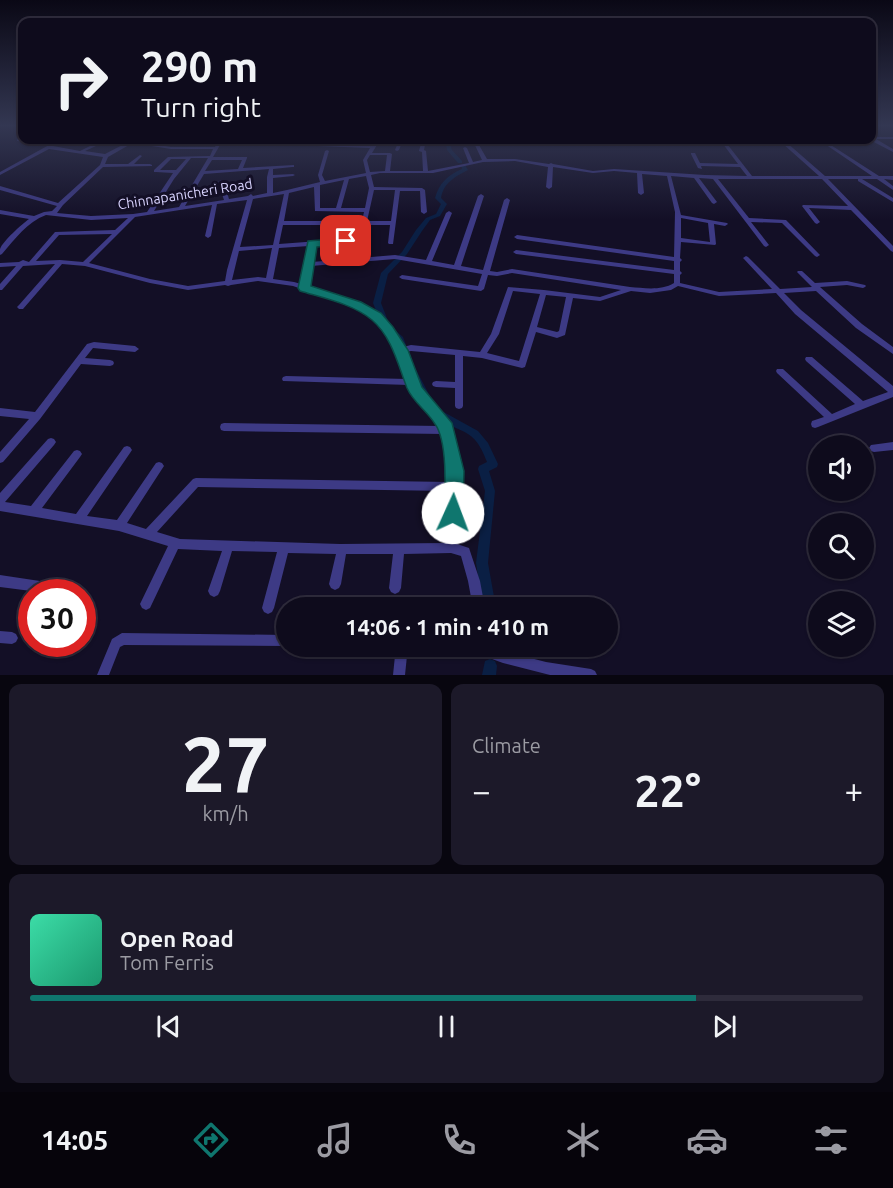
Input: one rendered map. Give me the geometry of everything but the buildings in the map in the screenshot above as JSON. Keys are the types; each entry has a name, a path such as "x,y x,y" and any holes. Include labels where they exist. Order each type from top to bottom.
{"street":[{"path":"0,174 28,158"},
{"path":"0,253 17,232 47,212 54,213 59,205 102,166 105,158"},
{"path":"129,166 138,158"},
{"path":"143,165 152,158"},
{"path":"177,172 156,171 170,158 180,158"},
{"path":"148,214 190,158"},
{"path":"200,158 245,158 239,171"},
{"path":"181,209 210,158"},
{"path":"325,158 320,175 316,209 367,210"},
{"path":"364,222 372,188 365,165 368,158"},
{"path":"387,171 389,158"},
{"path":"424,158 426,172"},
{"path":"469,158 471,162"},
{"path":"695,158 705,177"},
{"path":"735,158 751,178"},
{"path":"801,158 893,250"},
{"path":"847,158 893,188"},
{"name":"Chinnapanicheri Road","path":"54,213 91,218 133,216 287,192 387,171 416,174 485,160 515,160 584,171 669,176 893,178"},
{"path":"549,186 551,164"},
{"path":"698,164 742,166"},
{"path":"102,166 150,165"},
{"path":"202,173 292,166"},
{"path":"270,194 271,170"},
{"path":"639,173 641,193"},
{"path":"270,177 293,175"},
{"path":"309,264 395,257 497,274 512,271 650,291 671,288 677,284 679,260 678,216 669,176"},
{"path":"696,177 714,201"},
{"path":"714,177 766,245"},
{"path":"338,210 347,178"},
{"path":"859,179 893,200"},
{"path":"221,182 225,200"},
{"path":"0,188 59,205"},
{"path":"372,188 422,190 424,212"},
{"path":"391,243 398,189"},
{"path":"0,197 10,190"},
{"path":"269,280 287,192"},
{"path":"228,284 251,196"},
{"path":"457,267 481,196"},
{"path":"402,277 481,289 507,200"},
{"path":"208,236 215,202"},
{"path":"817,222 805,206 853,208"},
{"path":"0,212 36,218"},
{"path":"428,262 449,213"},
{"path":"85,264 133,216"},
{"path":"678,216 725,224"},
{"path":"747,220 784,220 817,255"},
{"path":"678,240 713,244 711,221"},
{"path":"281,223 394,222"},
{"path":"32,262 57,233 117,232"},
{"path":"516,237 679,260"},
{"path":"236,249 346,241"},
{"path":"304,288 312,244"},
{"path":"516,252 679,273"},
{"path":"746,258 823,334 893,392 815,424"},
{"path":"0,288 23,262"},
{"path":"0,265 23,262 85,264 150,282 188,288 258,279 269,280 304,288 356,305 376,316 401,350 416,390 444,423 447,430 455,471 451,548"},
{"path":"21,307 60,262"},
{"path":"800,272 859,326 893,351"},
{"path":"677,284 712,294 778,291 847,283 863,286"},
{"path":"483,355 495,334 510,289 600,299 631,289"},
{"path":"401,350 411,348 483,355 522,365 544,292"},
{"path":"533,329 557,335 562,333 570,295"},
{"path":"0,459 90,346 135,349"},
{"path":"459,353 459,406"},
{"path":"809,359 862,405"},
{"path":"79,361 110,363"},
{"path":"780,371 831,418"},
{"path":"286,379 413,382"},
{"path":"436,384 459,385"},
{"path":"0,412 36,416"},
{"path":"224,427 447,430"},
{"path":"0,500 51,442"},
{"path":"874,448 893,446"},
{"path":"78,519 127,450"},
{"path":"33,512 77,454"},
{"path":"119,526 159,466"},
{"path":"149,533 196,482 455,487"},
{"path":"0,506 119,526 149,533 174,543 342,549 451,548 465,552 477,597"},
{"path":"146,604 174,543"},
{"path":"214,591 229,546"},
{"path":"268,608 284,547"},
{"path":"395,588 399,548"},
{"path":"335,584 342,549"},
{"path":"0,581 18,584"},
{"path":"103,675 116,643 122,639 276,641"},
{"path":"399,675 401,657"},
{"path":"504,657 558,672 591,675"}],"waterway":[{"path":"456,158 460,162"},
{"path":"402,345 400,339 387,328 377,303 385,273 405,253 428,219 438,215 444,204 438,198 441,188 451,177 465,170 463,166"},
{"path":"409,364 427,400"},
{"path":"440,414 475,434 493,464 483,469 490,491 482,563 488,597"},
{"path":"489,675 490,666"}],"route":[{"path":"346,241 312,244 304,288 356,305 376,316 388,330 401,350 416,390 444,423 449,437 455,471 453,513"}]}
